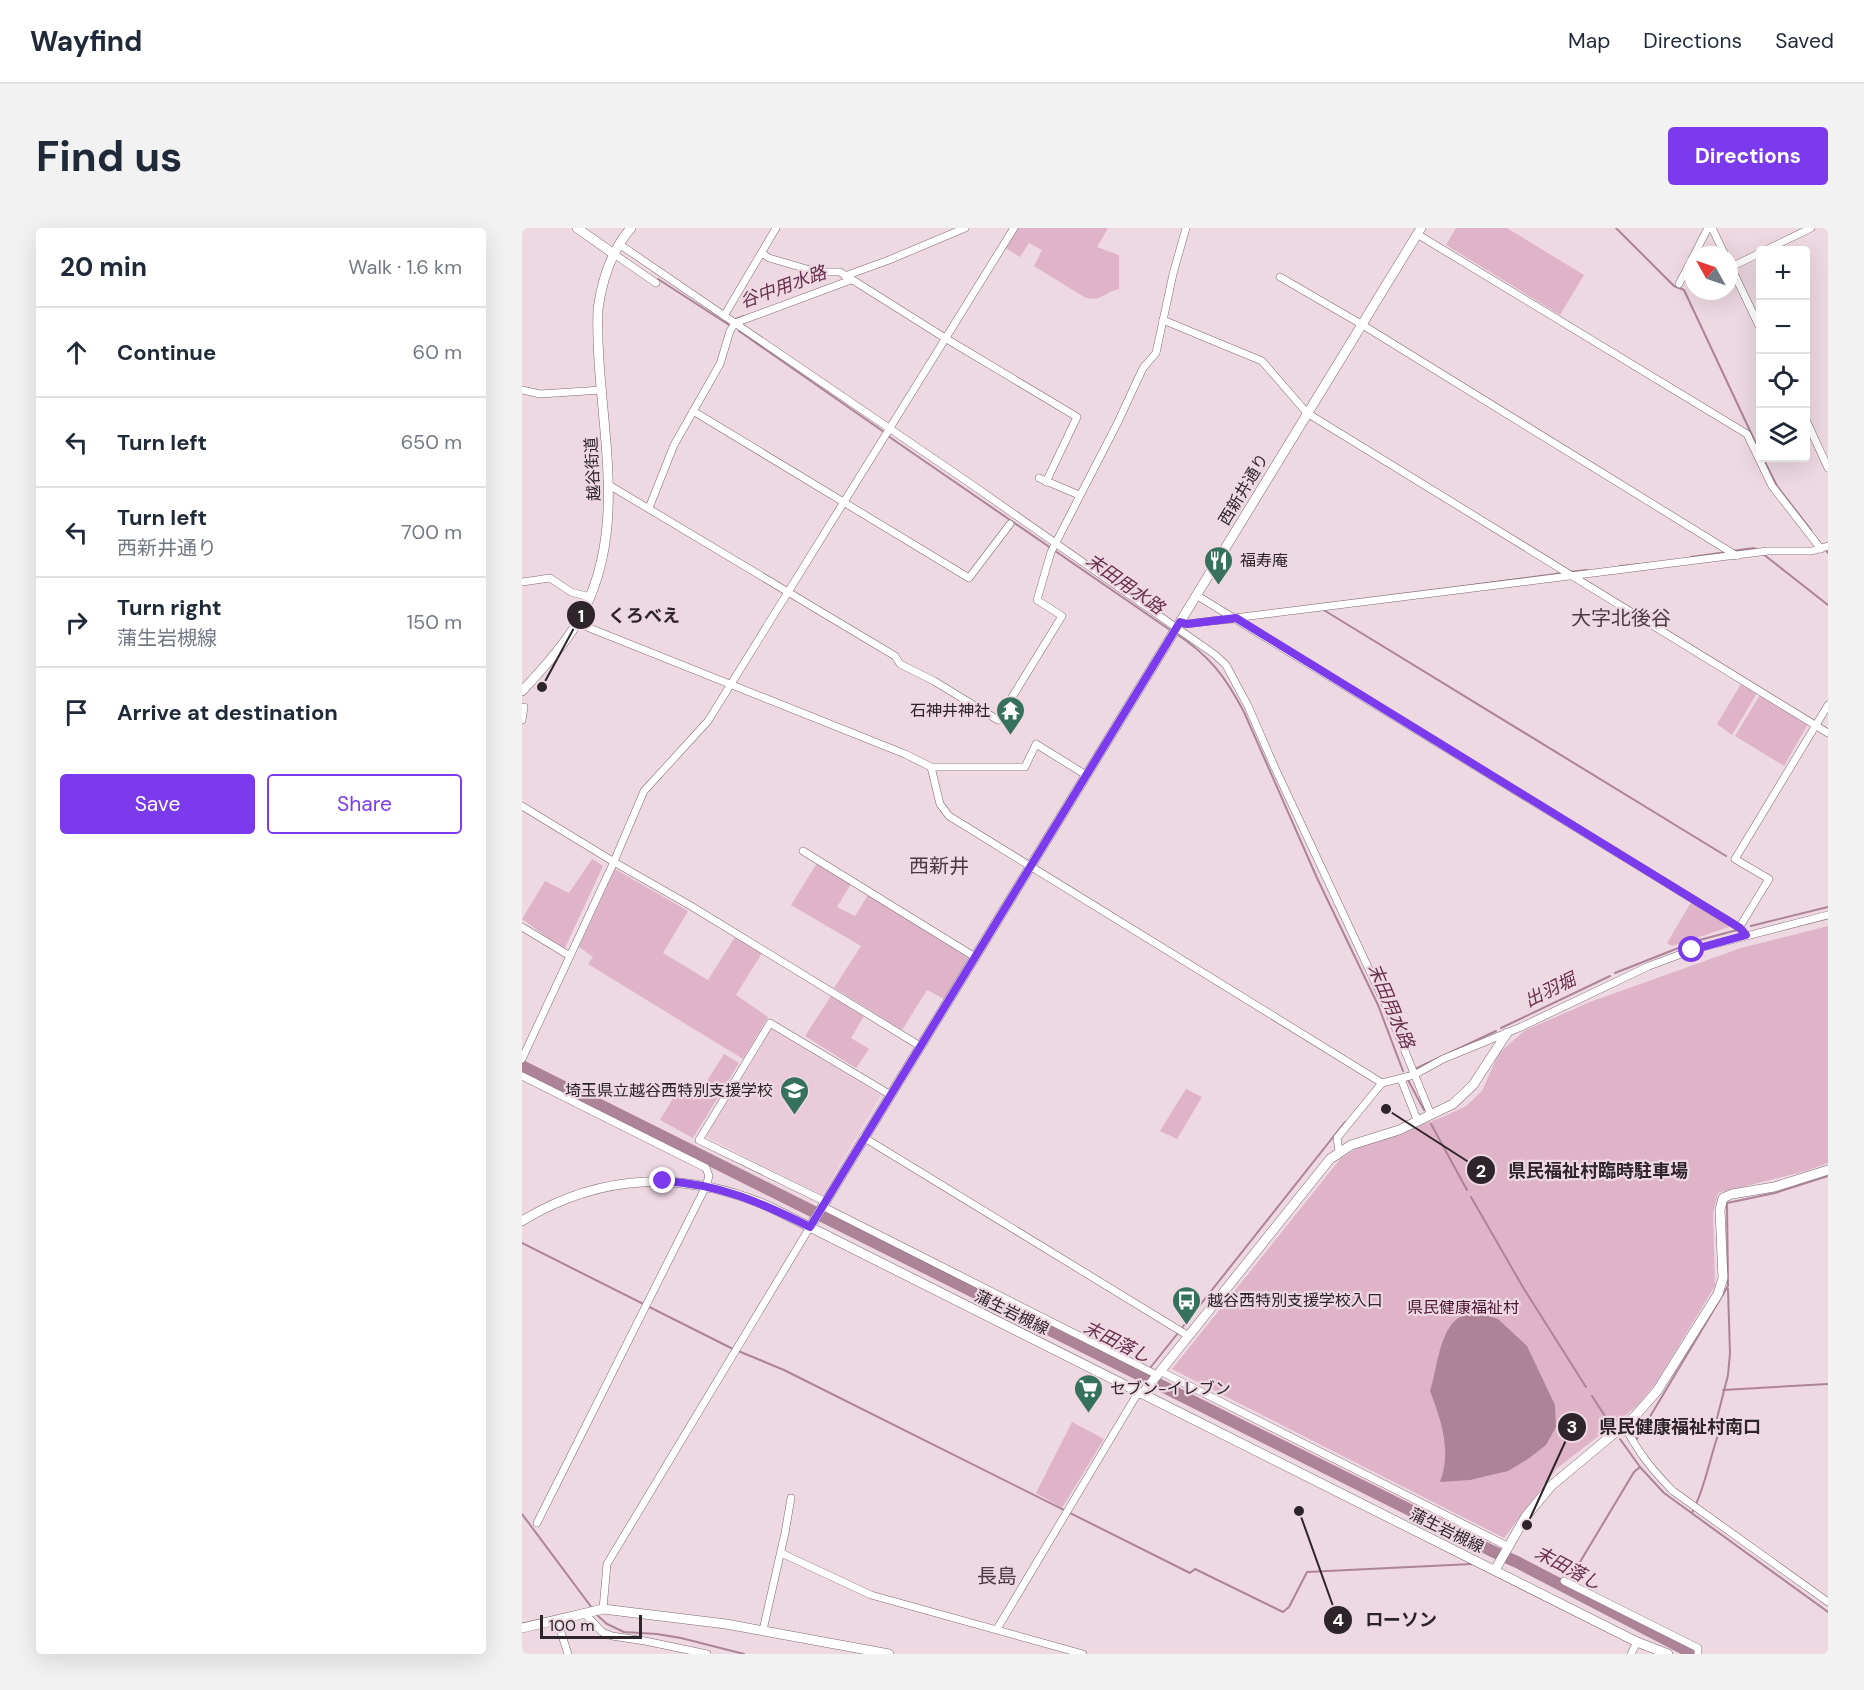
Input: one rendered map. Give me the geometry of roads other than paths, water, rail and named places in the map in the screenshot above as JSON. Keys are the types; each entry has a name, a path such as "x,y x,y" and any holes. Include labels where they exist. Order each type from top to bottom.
{"street":[{"path":"577,228 656,283"},
{"name":"越谷街道","path":"522,691 547,663 577,623 590,597 600,568 608,532 609,484 598,309 603,284 614,254 631,228"},
{"path":"724,316 776,228"},
{"path":"649,508 674,445 720,364 730,331 735,323 965,228"},
{"path":"523,1056 614,862 644,791 708,721 1014,228"},
{"path":"609,484 895,657 900,664 934,681 998,720 1062,616 1037,600 1056,543 1079,495 1117,424 1143,368 1156,353 1186,228"},
{"path":"1710,228 1720,246"},
{"path":"1700,246 1710,228"},
{"path":"1774,246 1811,228"},
{"path":"1419,231 1747,434 1772,486 1825,547"},
{"name":"西新井通り","path":"810,1227 1419,231"},
{"path":"619,244 1178,625 1226,665 1248,706 1389,1011 1429,1110"},
{"path":"762,253 770,258 817,272 840,272 1077,417 1042,480 1079,495"},
{"path":"1738,262 1756,255"},
{"path":"1679,284 1684,275"},
{"path":"1280,278 1361,324 1737,556"},
{"path":"1738,281 1756,318"},
{"path":"1163,320 1262,362 1307,413 1828,733"},
{"path":"522,390 540,394 602,390"},
{"path":"693,411 969,579 1010,524"},
{"path":"1810,429 1828,468"},
{"path":"1178,625 1768,551 1825,547"},
{"path":"522,582 550,578 571,592 590,597"},
{"path":"1196,595 1739,928 1746,935"},
{"path":"577,623 905,754 931,767 1025,767 1036,744 1086,774"},
{"path":"1739,928 1769,879 1735,859 1828,705"},
{"path":"522,720 524,707"},
{"path":"931,767 940,804 949,816 1382,1083"},
{"path":"522,806 920,1046"},
{"path":"803,851 975,957"},
{"path":"1340,1151 1337,1138 1382,1083 1414,1075 1462,1050 1507,1033 1649,966 1692,950 1828,915"},
{"path":"522,927 570,956"},
{"path":"890,1094 770,1023 699,1140 1158,1373 1509,1547"},
{"path":"997,1629 1136,1396 1143,1393 1321,1169 1340,1151 1351,1145 1418,1122 1464,1096 1507,1033"},
{"path":"522,1076 706,1168 709,1176 537,1522"},
{"path":"1401,1079 1418,1122"},
{"path":"863,1137 1187,1335"},
{"path":"1495,1570 1526,1516 1551,1486 1643,1408 1657,1391 1718,1294 1723,1278 1720,1210 1723,1198 1732,1194 1774,1187 1828,1170"},
{"name":"蒲生岩槻線","path":"522,1221 551,1205 605,1186 656,1181 706,1186 744,1196 1143,1393 1636,1642 1668,1654"},
{"path":"603,1609 608,1564 810,1227"},
{"path":"1624,1425 1636,1450 1673,1491 1828,1602"},
{"path":"763,1630 791,1498"},
{"path":"781,1553 871,1595 1083,1654"},
{"path":"1564,1581 1698,1648 1698,1654"},
{"path":"522,1628 586,1615 603,1609 726,1624 882,1653"},
{"path":"586,1615 602,1632 612,1636 707,1654"},
{"path":"557,1620 568,1654"},
{"path":"1630,1654 1636,1642"}],"waterway":[{"path":"1616,228 1674,286 1684,290 1756,443"},
{"name":"末田用水路","path":"658,279 729,325"},
{"name":"谷中用水路","path":"736,319 744,316"},
{"name":"末田用水路","path":"739,331 884,432"},
{"name":"末田用水路","path":"888,436 1170,630"},
{"path":"1765,462 1777,486 1811,530"},
{"path":"1814,535 1828,553"},
{"path":"1732,551 1754,548 1759,551"},
{"path":"1691,557 1727,552"},
{"path":"1763,554 1828,605"},
{"path":"1620,566 1653,563"},
{"path":"1569,572 1587,570"},
{"path":"1474,585 1563,573"},
{"path":"1322,609 1726,856"},
{"path":"1181,627 1235,622"},
{"name":"末田用水路","path":"1175,633 1198,650 1216,668 1244,712 1317,878 1378,1005 1403,1071"},
{"name":"出羽堀","path":"1751,926 1828,907"},
{"name":"出羽堀","path":"1615,973 1696,941 1737,930"},
{"name":"出羽堀","path":"1501,1028 1610,976"},
{"name":"出羽堀","path":"1417,1068 1496,1031"},
{"name":"末田落し","path":"522,1066 1517,1562 1694,1654"},
{"path":"1408,1080 1424,1110"},
{"path":"1181,1329 1345,1122"},
{"path":"1431,1124 1467,1190"},
{"path":"1636,1440 1728,1286 1727,1203 1775,1193 1828,1176"},
{"path":"1471,1197 1524,1289 1586,1387"},
{"path":"522,1243 731,1348 784,1370 1190,1573 1195,1569 1283,1612 1289,1607 1307,1572 1472,1564"},
{"path":"1692,1513 1704,1484 1718,1435 1714,1430 1728,1375 1730,1353 1728,1289"},
{"path":"1150,1368 1178,1333"},
{"path":"1723,1390 1828,1384"},
{"path":"1592,1396 1612,1427"},
{"path":"1620,1439 1640,1467 1664,1493 1828,1612"},
{"path":"1565,1587 1634,1472 1640,1467"},
{"path":"522,1514 592,1608"},
{"name":"末田落し","path":"1504,1562 1517,1562"},
{"path":"597,1615 607,1624 624,1632 681,1638 744,1654"}],"place":[{"name":"福寿庵","path":"1219,586"},
{"name":"くろべえ","path":"542,687"},
{"name":"石神井神社","path":"1011,736"},
{"name":"県民福祉村臨時駐車場","path":"1386,1109"},
{"name":"埼玉県立越谷西特別支援学校","path":"794,1116"},
{"name":"越谷西特別支援学校入口","path":"1186,1326"},
{"name":"セブン-イレブン","path":"1089,1414"},
{"name":"ローソン","path":"1299,1511"},
{"name":"県民健康福祉村南口","path":"1527,1525"}],"district":[{"name":"大字北後谷","path":"1621,618"},
{"name":"西新井","path":"939,866"},
{"name":"長島","path":"997,1576"}],"park label":[{"name":"県民健康福祉村","path":"1463,1307"}]}
